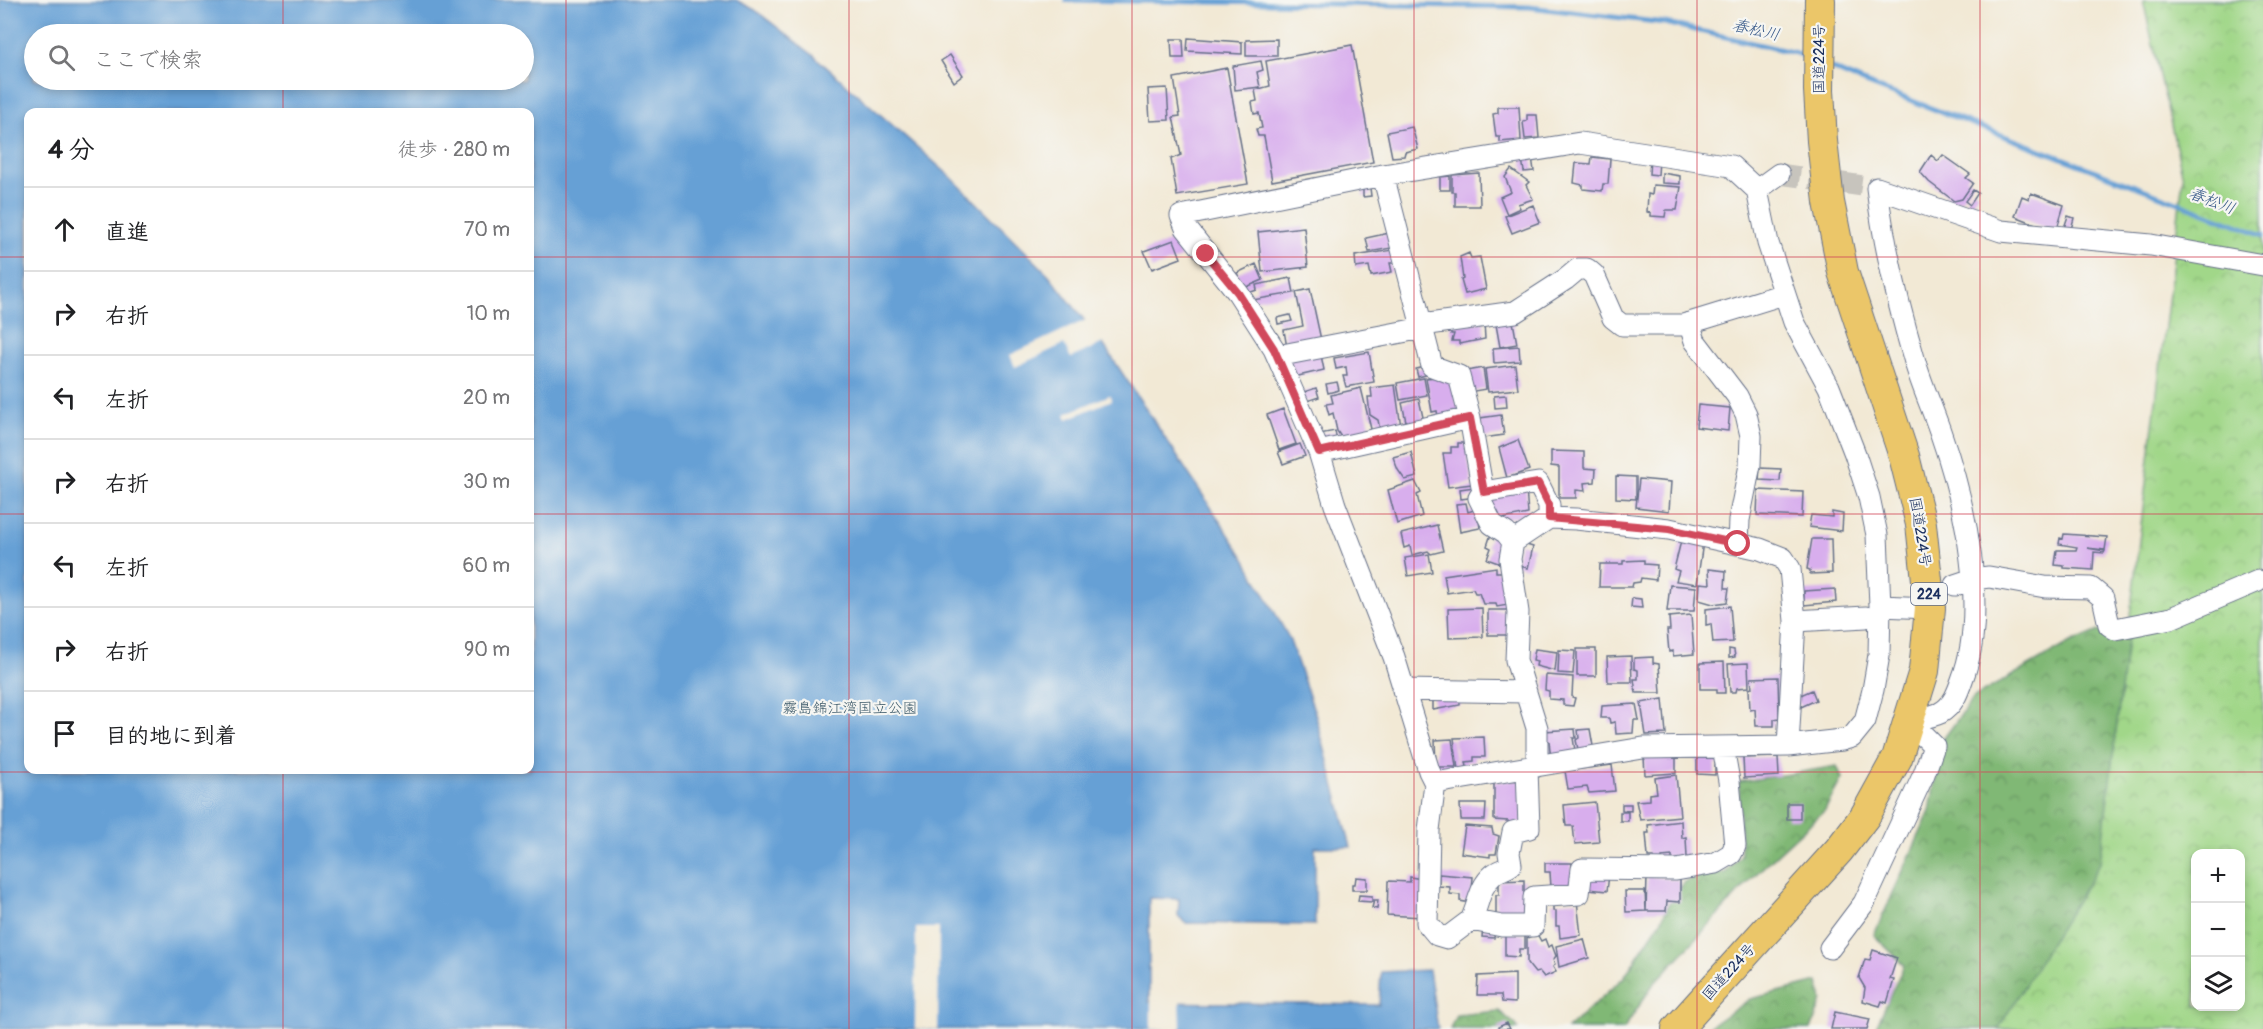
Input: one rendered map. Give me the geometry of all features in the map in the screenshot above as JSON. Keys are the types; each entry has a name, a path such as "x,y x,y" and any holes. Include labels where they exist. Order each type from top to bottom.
{"highway":[{"name":"国道224号","path":"1677,1029 1839,850 1859,824 1897,758 1924,671 1930,608 1922,524 1904,456 1843,272 1829,202 1821,141 1820,6"}],"street":[{"path":"1434,783 1532,767 1643,748 1788,746 1852,737 1865,722 1879,656 1873,611 1877,535 1869,497 1855,454 1829,387 1794,322 1784,294 1768,243 1757,190 1731,166 1580,143 1383,175 1181,216 1186,228 1238,293 1277,356 1319,452 1331,494 1394,657 1434,783 1429,830 1427,923 1437,935 1448,938 1471,920 1482,889 1488,880 1496,872 1510,866 1509,853 1514,832 1529,828 1532,767 1537,728 1516,660 1518,612 1510,559 1512,542 1506,533 1492,524 1479,498 1484,492 1538,483 1549,505 1549,518"},
{"path":"1757,190 1779,174"},
{"path":"1383,175 1432,366 1460,376 1484,492"},
{"path":"1830,948 1864,903 1924,774 1934,746 1910,722 1941,712 1955,699 1970,660 1960,497 1942,435 1916,364 1899,307 1883,237 1877,188 2001,231 2151,245 2263,265"},
{"path":"1277,356 1422,326 1515,312 1566,279 1578,268 1587,269 1594,275 1613,318 1622,325 1683,325 1784,294"},
{"path":"1689,323 1695,341 1737,396 1746,414 1751,436 1750,465 1739,520 1738,544"},
{"path":"1319,452 1470,418"},
{"path":"1512,542 1549,518 1669,529 1760,549 1783,558 1790,568 1795,621 1788,746"},
{"path":"1964,582 1989,577 2045,587 2091,588 2103,598 2109,625 2115,629 2171,618 2258,581"},
{"path":"1795,621 1873,611 1930,608"},
{"path":"1403,690 1526,692"},
{"path":"1471,920 1502,926 1533,926 1534,897 1579,894 1582,869 1676,870 1716,863 1731,854 1735,846 1729,781 1723,747"}],"green space":[{"path":"2143,0 2263,0 2263,1029 1998,1029 2100,863 2183,178"},
{"path":"2162,626 2238,849 2191,849 2191,1011 2204,1011 2234,1029 1875,1029 1904,965 1874,935 1930,811 1941,742 1974,697 2064,646 2099,631"},
{"path":"1837,766 1842,778 1825,810 1758,872 1652,986 1624,1029 1567,1029 1624,977 1662,919 1672,897 1686,881 1707,873 1725,873 1741,855 1739,782"},
{"path":"1818,982 1822,1000 1811,1029 1706,1029 1750,999"},
{"path":"1499,1011 1518,1029 1450,1029 1456,1015"}],"water":[{"name":"霧島錦江湾国立公園","path":"0,0 736,0 755,10 813,55 951,177 1049,275 1103,344 1245,559 1289,638 1315,713 1351,847 1315,847 1315,925 1186,923 1178,916 1179,899 1149,898 1149,1002 1379,1005 1381,972 1429,970 1438,1029 0,1029"}],"pier":[{"path":"1088,319 1105,342 1071,358 1064,344 1015,367 1010,355"},
{"path":"1110,395 1112,400 1067,419 1065,414"},
{"path":"916,928 939,928 938,1029 915,1029"},
{"path":"1151,1001 1180,1001 1181,1029 1151,1029"}],"building":[{"path":"1188,38 1242,42 1242,54 1187,51"},
{"path":"1171,39 1183,39 1184,58 1172,58"},
{"path":"1277,39 1277,56 1246,56 1246,40"},
{"path":"1352,45 1373,162 1272,181 1264,136 1258,136 1256,129 1262,128 1259,113 1254,114 1252,102 1257,101 1255,90 1270,86 1266,61"},
{"path":"950,55 963,75 954,82 941,61"},
{"path":"1261,61 1263,70 1257,72 1260,87 1235,90 1233,66"},
{"path":"1227,68 1248,184 1177,196 1171,159 1181,155 1173,117 1180,116 1174,78"},
{"path":"1167,88 1169,120 1150,121 1148,89"},
{"path":"1498,107 1519,107 1521,140 1500,142 1500,137 1496,137 1493,114 1498,113"},
{"path":"1527,115 1537,115 1539,138 1525,139 1523,122 1527,121"},
{"path":"1412,127 1418,149 1405,152 1404,156 1392,157 1387,132"},
{"path":"1931,155 1938,161 1943,155 1970,174 1966,178 1973,183 1962,199 1954,201 1920,172"},
{"path":"1532,157 1534,171 1524,172 1522,158"},
{"path":"1592,157 1610,159 1608,184 1603,184 1602,191 1583,189 1583,185 1574,183 1576,163 1591,164"},
{"path":"1650,159 1659,160 1658,175 1649,174"},
{"path":"1511,169 1529,182 1526,185 1533,199 1518,204 1520,208 1507,214 1500,197 1511,192 1505,177"},
{"path":"1479,173 1480,206 1455,206 1452,175"},
{"path":"1662,173 1680,176 1680,184 1662,183"},
{"path":"1450,176 1450,190 1440,190 1440,177"},
{"path":"1653,185 1681,187 1677,210 1666,210 1665,217 1651,216 1651,213 1647,212 1648,194 1652,195"},
{"path":"1363,187 1370,188 1371,196 1363,197"},
{"path":"1973,190 1978,193 1970,205 1965,201"},
{"path":"2031,193 2064,205 2056,232 2015,216 2022,196 2029,199"},
{"path":"1533,205 1540,222 1512,233 1505,216"},
{"path":"2068,216 2074,218 2070,233 2063,231"},
{"path":"1304,227 1308,267 1262,272 1258,232"},
{"path":"1394,232 1397,247 1369,252 1366,238"},
{"path":"1174,240 1181,258 1152,269 1144,251"},
{"path":"1393,250 1395,263 1390,263 1392,272 1371,276 1369,266 1356,268 1355,256"},
{"path":"1469,253 1471,258 1480,257 1486,289 1465,294 1461,280 1463,279 1460,257"},
{"path":"1256,264 1263,280 1244,288 1237,273"},
{"path":"1291,278 1294,293 1253,300 1251,292 1257,290 1256,285"},
{"path":"1310,289 1321,340 1287,348 1284,330 1303,326 1296,292"},
{"path":"1290,315 1292,321 1278,324 1277,318"},
{"path":"1512,316 1517,344 1500,347 1495,319"},
{"path":"1484,322 1485,339 1459,344 1459,341 1452,341 1454,334 1451,334 1451,325"},
{"path":"1519,346 1520,361 1494,363 1493,348"},
{"path":"1320,350 1324,370 1294,377 1289,357"},
{"path":"1369,352 1374,382 1346,387 1343,376 1347,376 1346,367 1336,369 1334,358"},
{"path":"1515,365 1518,389 1488,392 1485,369"},
{"path":"1425,367 1426,375 1418,377 1416,369"},
{"path":"1483,368 1486,389 1469,392 1466,371"},
{"path":"1449,376 1461,416 1439,421 1437,411 1432,412 1426,378"},
{"path":"1424,378 1427,395 1400,400 1397,383"},
{"path":"1337,382 1339,390 1328,393 1326,384"},
{"path":"1395,385 1401,427 1380,430 1378,420 1370,415 1368,397 1372,397 1371,388"},
{"path":"1316,388 1319,397 1304,402 1301,393"},
{"path":"1361,388 1372,433 1343,440 1337,431 1333,413 1329,415 1326,404 1333,403 1331,395"},
{"path":"1506,395 1507,407 1495,408 1494,396"},
{"path":"1419,399 1424,422 1407,426 1402,403"},
{"path":"1698,405 1730,408 1728,431 1696,427"},
{"path":"1283,409 1296,444 1279,450 1267,415"},
{"path":"1501,415 1504,435 1483,438 1480,418"},
{"path":"1335,431 1337,441 1321,444 1319,434"},
{"path":"1518,440 1529,470 1507,478 1499,448"},
{"path":"1458,443 1466,443 1472,484 1448,487 1443,453 1451,453 1451,447 1458,447"},
{"path":"1300,444 1305,456 1283,464 1278,452"},
{"path":"1551,451 1584,452 1584,468 1596,469 1595,482 1584,483 1585,491 1576,490 1576,498 1559,498 1559,467 1551,466"},
{"path":"1411,452 1417,477 1405,480 1393,457"},
{"path":"1760,468 1781,469 1780,481 1759,480"},
{"path":"1616,476 1636,477 1636,499 1616,498"},
{"path":"1639,479 1671,482 1669,511 1636,507"},
{"path":"1415,481 1421,493 1417,495 1422,516 1397,524 1388,490"},
{"path":"1474,487 1476,497 1461,499 1460,489"},
{"path":"1526,489 1528,514 1497,520 1483,498"},
{"path":"1758,490 1803,492 1802,517 1757,515"},
{"path":"1466,503 1468,512 1477,509 1480,528 1460,532 1456,504"},
{"path":"1832,512 1843,514 1842,531 1809,527 1811,515 1832,517"},
{"path":"1437,525 1443,551 1431,554 1428,551 1412,555 1410,546 1404,548 1401,534"},
{"path":"1491,534 1508,540 1501,564 1487,559 1491,548 1487,546"},
{"path":"2064,534 2107,537 2105,550 2087,548 2105,551 2104,553 2094,552 2093,570 2064,568 2064,566 2055,565 2057,550 2076,550 2077,547 2059,544"},
{"path":"1682,537 1703,542 1697,584 1676,581 1679,571 1674,569"},
{"path":"1812,539 1831,539 1832,573 1810,574 1810,570 1807,569"},
{"path":"1520,543 1533,547 1528,568 1515,565"},
{"path":"1429,554 1432,572 1408,576 1405,558"},
{"path":"1644,560 1644,564 1657,565 1656,580 1641,578 1640,582 1633,583 1632,587 1599,587 1600,564 1623,564 1623,561"},
{"path":"1496,567 1496,572 1504,572 1508,605 1497,607 1496,604 1483,604 1479,593 1475,593 1473,589 1447,593 1444,575"},
{"path":"1709,569 1726,571 1725,588 1729,588 1727,602 1713,604 1699,600 1700,583 1710,584"},
{"path":"1670,585 1696,587 1694,611 1667,611"},
{"path":"1835,589 1836,602 1804,605 1804,591"},
{"path":"1632,598 1641,599 1642,608 1631,607"},
{"path":"1730,606 1733,642 1713,643 1711,624 1706,625 1706,609"},
{"path":"1482,608 1483,637 1449,638 1448,609"},
{"path":"1488,610 1508,610 1509,635 1488,635"},
{"path":"1691,615 1694,654 1673,656 1673,651 1669,652 1667,630 1670,630 1669,617"},
{"path":"1535,649 1557,652 1555,671 1536,666 1537,661 1533,660"},
{"path":"1577,649 1596,649 1596,676 1577,676"},
{"path":"1729,649 1734,650 1735,657 1729,658"},
{"path":"1559,650 1575,651 1573,674 1558,673"},
{"path":"1631,656 1632,682 1608,682 1607,657"},
{"path":"1653,657 1653,663 1659,664 1661,693 1636,693 1634,679 1638,679 1638,670 1634,669 1634,658"},
{"path":"1724,662 1725,693 1717,693 1717,689 1700,689 1700,663"},
{"path":"1748,663 1749,687 1737,688 1736,692 1730,692 1728,664"},
{"path":"1546,675 1573,677 1572,697 1575,698 1573,706 1563,705 1563,700 1549,699 1549,691 1545,690"},
{"path":"1778,677 1779,718 1774,719 1774,726 1756,726 1755,709 1750,710 1751,678"},
{"path":"1812,690 1816,700 1801,707 1796,697"},
{"path":"1433,694 1460,694 1460,705 1433,710"},
{"path":"1663,699 1666,734 1646,735 1641,703"},
{"path":"1636,704 1639,720 1634,720 1633,733 1616,734 1615,722 1610,723 1609,718 1601,718 1602,706"},
{"path":"1575,729 1576,738 1573,738 1576,757 1551,759 1549,741 1544,741 1544,731"},
{"path":"1590,729 1593,746 1579,754 1576,740 1579,738 1578,730"},
{"path":"1484,737 1485,757 1474,757 1474,761 1466,762 1467,767 1458,769 1454,738"},
{"path":"1452,739 1456,767 1436,767 1435,740"},
{"path":"1697,753 1717,753 1719,764 1715,765 1715,775 1697,774"},
{"path":"1644,757 1676,758 1676,773 1645,775"},
{"path":"1778,757 1779,776 1744,778 1743,758"},
{"path":"1612,765 1615,791 1589,793 1587,787 1568,789 1565,771"},
{"path":"1676,775 1680,816 1640,820 1636,801 1650,800 1650,794 1657,793 1655,778"},
{"path":"1519,780 1523,822 1510,825 1508,821 1494,820 1494,782"},
{"path":"1595,802 1599,842 1575,844 1573,826 1566,826 1564,805"},
{"path":"1787,803 1800,803 1800,819 1787,819"},
{"path":"1460,804 1486,804 1485,820 1461,820"},
{"path":"1622,804 1631,804 1631,811 1622,810"},
{"path":"1620,812 1628,812 1628,821 1620,821"},
{"path":"1681,821 1682,838 1686,837 1687,858 1672,860 1672,856 1662,857 1662,862 1655,862 1654,857 1648,857 1646,833 1649,833 1648,825"},
{"path":"1465,826 1492,828 1493,834 1499,836 1496,854 1490,854 1490,857 1461,853"},
{"path":"1545,863 1572,863 1572,886 1551,887 1550,872 1545,872"},
{"path":"1590,873 1609,875 1607,891 1589,889"},
{"path":"1439,874 1473,877 1471,903 1460,901 1460,895 1450,894 1450,887 1439,886"},
{"path":"1647,876 1680,880 1680,902 1667,901 1666,911 1646,911"},
{"path":"1356,877 1367,878 1367,890 1352,890"},
{"path":"1410,877 1422,879 1422,917 1387,915 1388,881 1410,882"},
{"path":"1524,880 1524,917 1496,916 1499,881"},
{"path":"1625,891 1645,891 1646,911 1626,912"},
{"path":"1359,895 1372,896 1372,902 1358,901"},
{"path":"1374,900 1378,900 1377,909 1372,908"},
{"path":"1577,901 1581,935 1560,938 1553,903"},
{"path":"1483,927 1495,929 1494,938 1482,937"},
{"path":"1505,931 1525,935 1525,949 1519,949 1519,957 1505,956"},
{"path":"1537,934 1541,941 1545,939 1548,947 1552,945 1556,956 1553,960 1555,964 1553,967 1556,972 1544,977 1540,972 1535,973 1527,963 1527,938"},
{"path":"1584,939 1589,958 1559,967 1556,946"},
{"path":"1873,950 1897,958 1890,979 1894,980 1887,1003 1882,1001 1880,1006 1863,1001 1865,988 1859,978 1865,959 1870,960"},
{"path":"1515,974 1515,1003 1502,1002 1501,995 1477,995 1478,976"},
{"path":"1835,1012 1870,1019 1867,1029 1831,1029"},
{"path":"1507,1023 1510,1029 1499,1029 1498,1027"}],"waterway":[{"name":"春松川","path":"1066,0 1529,7 1665,23 1809,58"},
{"name":"春松川","path":"1828,67 2263,235"}],"tunnel":[{"path":"1779,174 1877,188"}],"route":[{"path":"1206,254 1238,293 1274,349 1319,452 1470,418 1484,492 1515,485 1538,483 1549,505 1549,518 1669,529 1738,544"}]}
